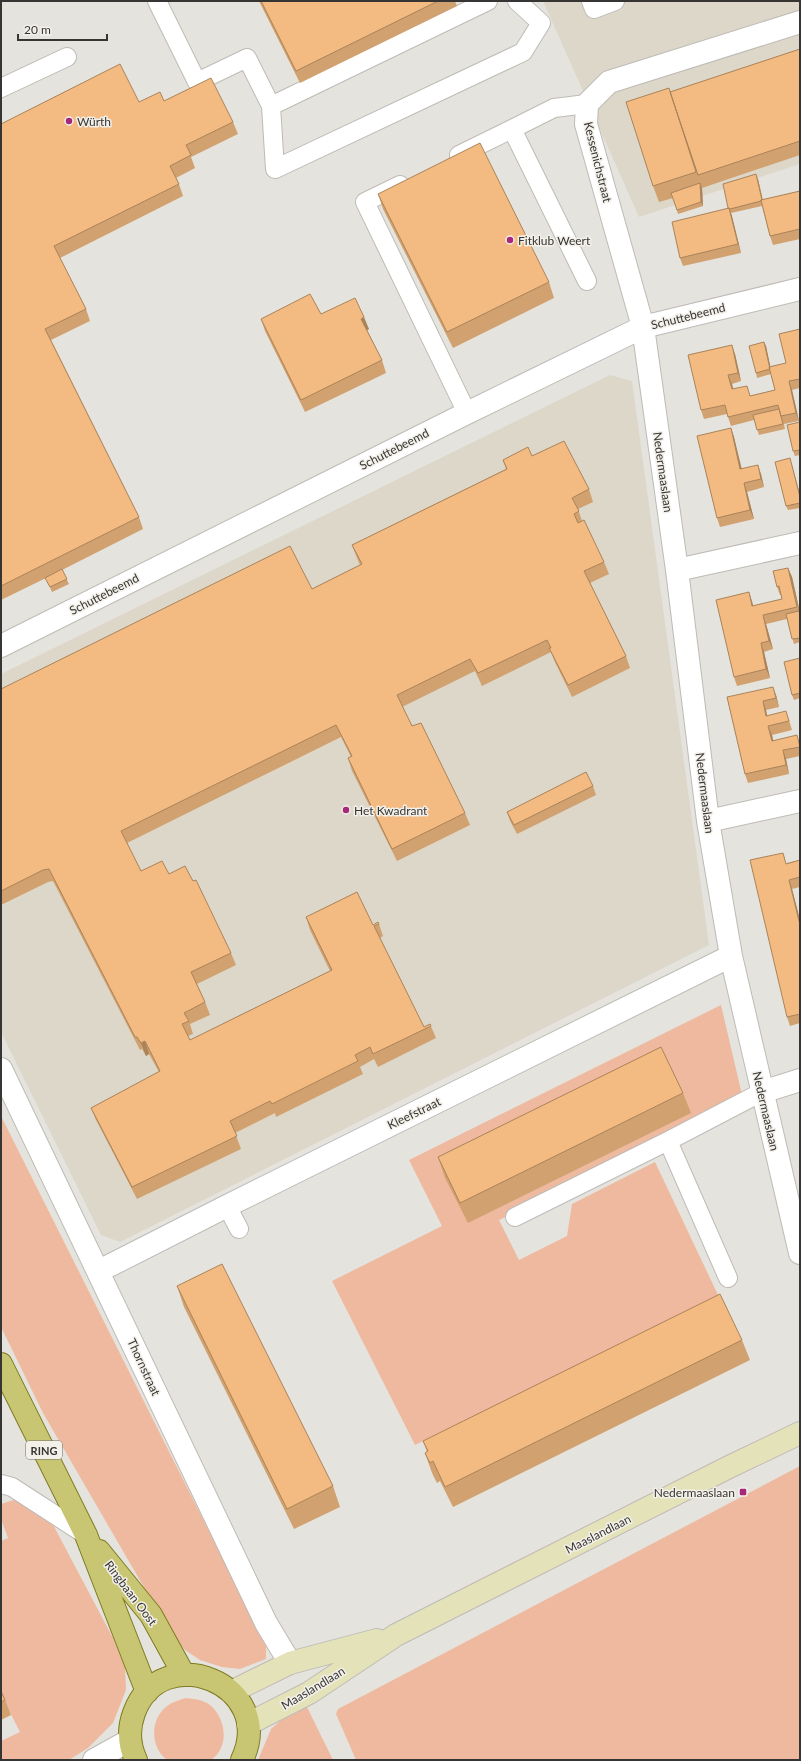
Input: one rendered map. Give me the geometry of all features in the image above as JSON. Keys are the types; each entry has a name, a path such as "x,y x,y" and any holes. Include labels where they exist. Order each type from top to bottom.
{"main road":[{"name":"Ringbaan Oost","path":"1,1364 86,1535 147,1692"},
{"name":"Ringbaan Oost","path":"86,1535 151,1615 184,1674"},
{"path":"133,1750 131,1722 137,1706 147,1692 158,1683 170,1677 184,1674 201,1675 218,1681 231,1692 245,1712 248,1724 248,1742 242,1760"}],"street":[{"name":"Kessenichstraat","path":"643,327 586,124 587,104 608,82 800,22"},
{"name":"Schuttebeemd","path":"1,646 467,413 643,327 800,289"},
{"name":"Nedermaaslaan","path":"643,327 677,570 708,821 730,956 800,1253"},
{"path":"677,570 800,543"},
{"path":"708,821 800,801"},
{"name":"Kleefstraat","path":"99,1271 730,956"},
{"name":"Thornstraat","path":"1,1069 99,1271 266,1624 290,1663"},
{"path":"762,1092 800,1080"},
{"name":"Maaslandlaan","path":"248,1724 308,1693 396,1635 800,1433"},
{"name":"Maaslandlaan","path":"231,1692 290,1663 396,1635"},
{"path":"94,1760 133,1750"}],"lane":[{"path":"157,1 197,82 246,58 271,106 275,169 523,52 541,22 517,1"},
{"path":"271,106 488,1"},
{"path":"591,1 594,9 615,1"},
{"path":"1,88 67,57"},
{"path":"442,164 554,108 587,104"},
{"path":"512,129 587,281"},
{"path":"414,178 365,202 467,413"},
{"path":"515,1217 668,1141 762,1092"},
{"path":"668,1141 728,1278"},
{"path":"227,1206 239,1229"},
{"path":"5,1487 86,1535"}],"shaded area":[{"path":"543,1 800,1 800,164 639,217"},
{"name":"Het Kwadrant","path":"610,375 632,381 709,945 120,1242 101,1235 1,1032 1,674"},
{"path":"721,1005 743,1099 499,1220 519,1260 567,1236 572,1204 655,1162 719,1297 415,1445 332,1281 442,1226 409,1160"},
{"path":"1,1116 266,1645 266,1659 240,1669 222,1667 200,1660 185,1650 171,1634 43,1413 1,1327"},
{"path":"800,1466 800,1760 356,1760 336,1714 338,1709"},
{"path":"23,1497 49,1517 113,1638 125,1667 126,1690 113,1723 88,1748 69,1760 1,1760 1,1741 20,1732 1,1695 1,1541 8,1538 1,1519 1,1504"},
{"path":"186,1698 207,1703 220,1717 224,1732 223,1740 221,1748 211,1760 167,1760 161,1755 157,1748 154,1734 157,1719 161,1712 168,1705"},
{"path":"307,1707 333,1760 258,1760 271,1729 280,1721"}],"building":[{"path":"261,1 438,1 296,71"},
{"path":"800,49 800,141 698,175 670,92"},
{"path":"120,64 139,102 160,92 164,101 211,78 233,122 186,145 191,155 170,166 179,184 54,246 86,309 45,329 139,517 1,586 1,124"},
{"path":"669,88 696,172 653,186 626,102"},
{"path":"480,143 549,282 447,332 378,194"},
{"path":"756,174 762,200 730,209 728,208 723,184"},
{"path":"700,183 701,202 677,210 671,193"},
{"path":"800,191 800,229 770,236 761,200"},
{"path":"729,208 738,244 680,258 672,222"},
{"path":"310,294 321,314 355,298 364,317 361,319 382,360 301,400 261,319"},
{"path":"800,329 800,379 789,381 796,413 781,416 778,405 728,417 725,405 701,410 688,355 732,345 738,373 728,375 732,389 747,386 750,396 775,390 769,367 786,363 779,334"},
{"path":"764,342 770,369 756,373 749,346"},
{"path":"779,409 783,424 757,430 753,415"},
{"path":"800,422 800,450 793,451 787,425"},
{"path":"731,428 740,469 758,465 761,479 744,483 750,510 717,518 697,436"},
{"path":"564,441 589,489 572,498 579,511 574,514 578,523 584,520 604,562 584,571 626,656 568,685 549,648 551,648 547,640 478,673 470,659 397,695 412,726 421,723 465,813 392,849 348,758 352,756 336,725 121,831 141,871 162,861 169,874 185,866 193,881 196,880 231,953 191,972 205,1002 184,1013 189,1021 182,1024 190,1040 332,970 306,917 357,892 373,925 378,922 379,924 374,926 424,1027 430,1024 431,1026 373,1054 370,1047 355,1055 358,1061 272,1104 270,1101 230,1121 237,1136 132,1187 91,1108 160,1071 145,1041 141,1043 137,1037 135,1037 49,869 43,870 1,891 1,689 290,546 312,589 362,564 352,545 507,469 503,460 528,447 532,456"},
{"path":"790,458 800,497 800,503 786,506 775,462"},
{"path":"788,568 797,607 763,615 769,641 761,643 766,669 734,677 716,600 749,592 752,606 782,599 773,571"},
{"path":"62,569 67,579 50,587 45,578"},
{"path":"799,611 800,638 792,639 786,614"},
{"path":"800,658 800,693 792,695 784,662"},
{"path":"773,687 776,698 763,701 766,716 786,711 789,721 768,726 772,741 797,735 800,747 783,750 786,765 745,774 727,697"},
{"path":"586,772 593,786 514,825 507,812"},
{"path":"783,853 786,864 800,860 800,877 789,880 800,925 800,1014 787,1017 750,860"},
{"path":"661,1047 683,1093 460,1203 438,1157"},
{"path":"222,1264 333,1486 287,1509 177,1286"},
{"path":"720,1294 742,1340 445,1487 433,1461 430,1463 425,1453 428,1451 423,1441"},
{"path":"1,1691 5,1700 1,1702"}],"place":[{"name":"Würth","path":"69,121"},
{"name":"Fitklub Weert","path":"510,240"},
{"name":"Het Kwadrant","path":"346,810"},
{"name":"Nedermaaslaan","path":"743,1492"}]}
